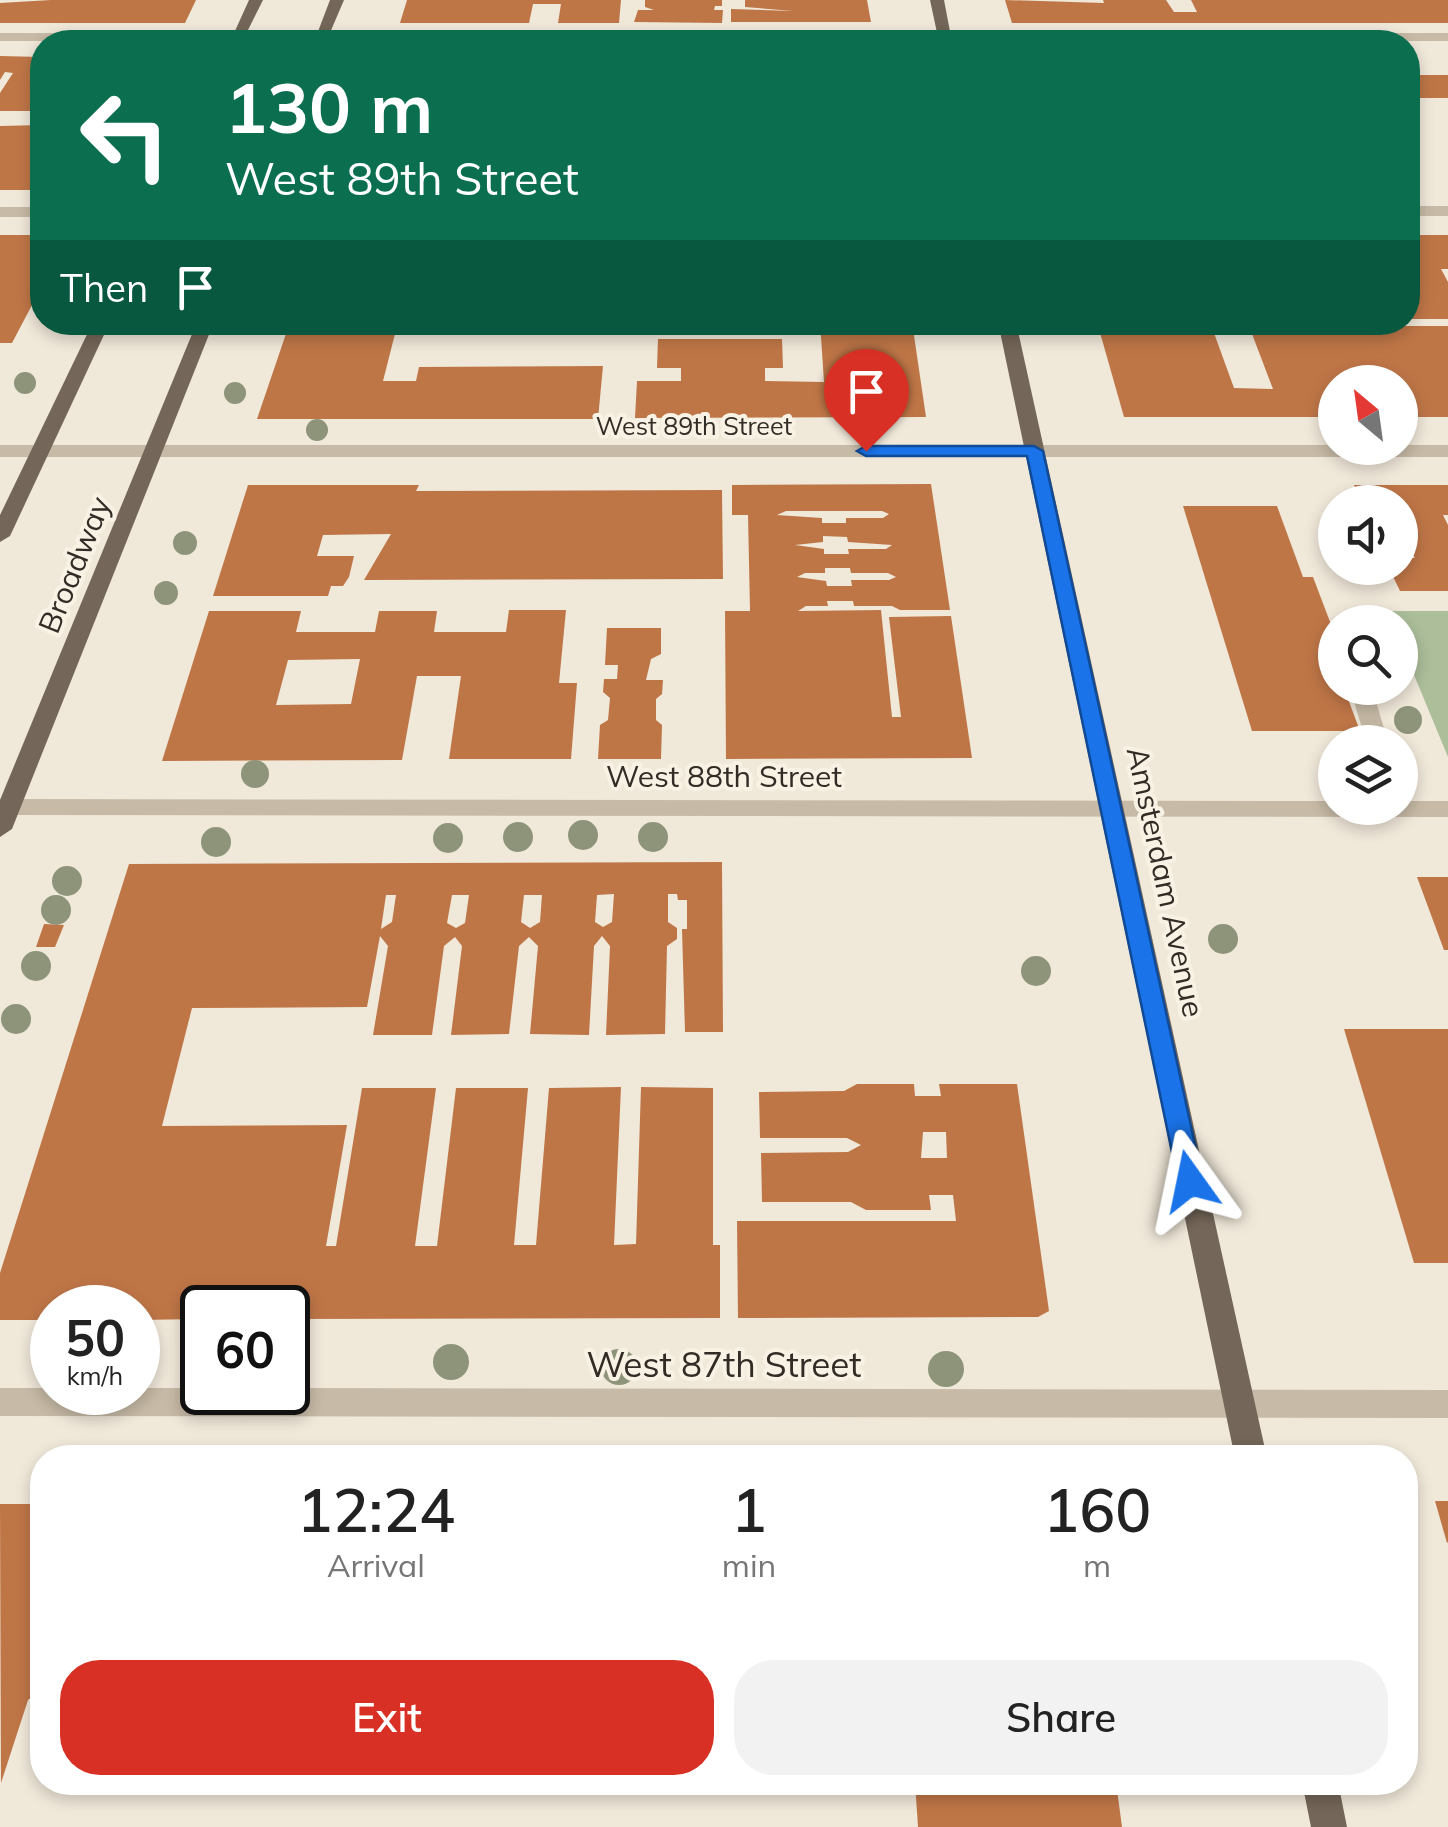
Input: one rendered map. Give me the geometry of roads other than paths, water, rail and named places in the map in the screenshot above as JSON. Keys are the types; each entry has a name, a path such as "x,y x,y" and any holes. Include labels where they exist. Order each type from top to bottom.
{"main road":[{"path":"242,30 256,0"},
{"path":"325,30 337,0"},
{"path":"937,0 944,30"},
{"path":"0,536 96,335"},
{"name":"Broadway","path":"3,814 201,335"},
{"name":"Amsterdam Avenue","path":"1010,335 1247,1445"},
{"path":"1323,1795 1330,1827"}],"street":[{"path":"0,37 30,37"},
{"path":"1420,37 1448,37"},
{"path":"1420,211 1448,211"},
{"path":"0,212 30,212"},
{"name":"West 89th Street","path":"0,451 1448,451"},
{"name":"West 88th Street","path":"1418,808 1448,809"},
{"name":"West 88th Street","path":"3,814 1318,809"},
{"name":"West 87th Street","path":"0,1402 1448,1404"}]}
